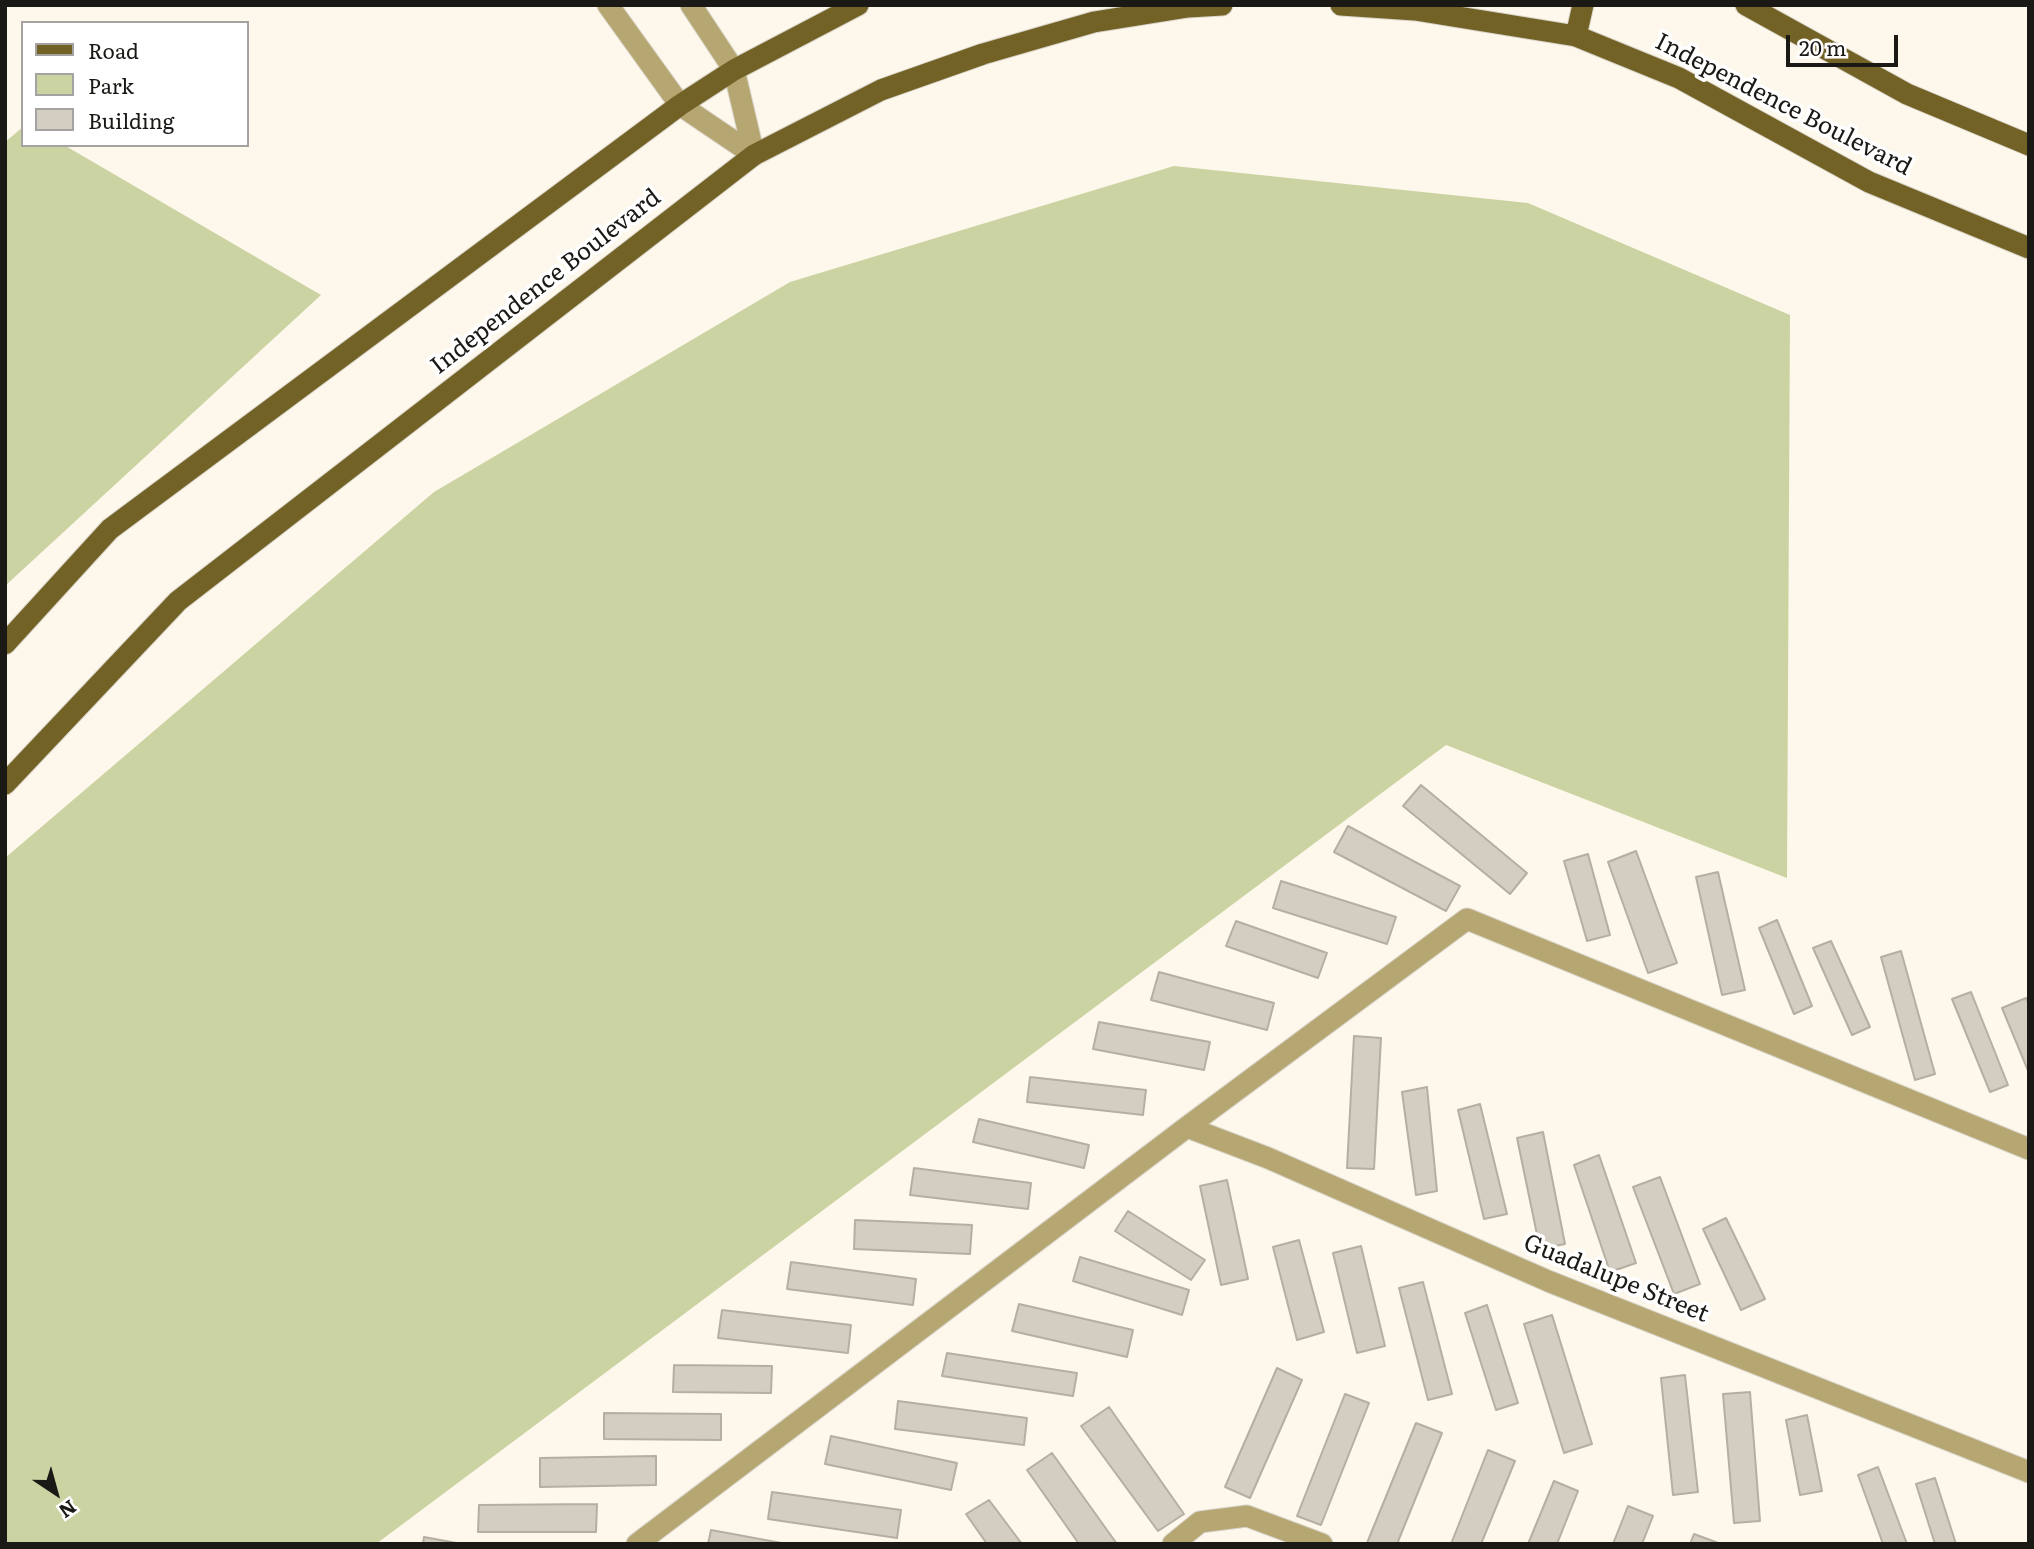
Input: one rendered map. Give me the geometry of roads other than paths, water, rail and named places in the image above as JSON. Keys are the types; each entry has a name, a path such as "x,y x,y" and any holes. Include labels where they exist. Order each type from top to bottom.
{"main road":[{"path":"5,643 110,529 680,105 734,70 858,5"},
{"name":"Independence Boulevard","path":"5,784 178,601 754,155 881,90 983,54 1094,22 1188,7 1222,5"},
{"name":"Independence Boulevard","path":"1342,5 1415,9 1576,36 1678,78 1870,182 2029,248"},
{"path":"1576,36 1583,5"},
{"path":"1746,5 1907,94 2029,145"}],"street":[{"path":"608,5 680,105 754,155"},
{"path":"691,5 734,70 754,155"},
{"path":"637,1544 1187,1127 1467,919 2029,1149"},
{"name":"Guadalupe Street","path":"1187,1127 1268,1158 1548,1280 2029,1472"},
{"path":"1173,1544 1200,1522 1247,1516 1322,1544"}]}
